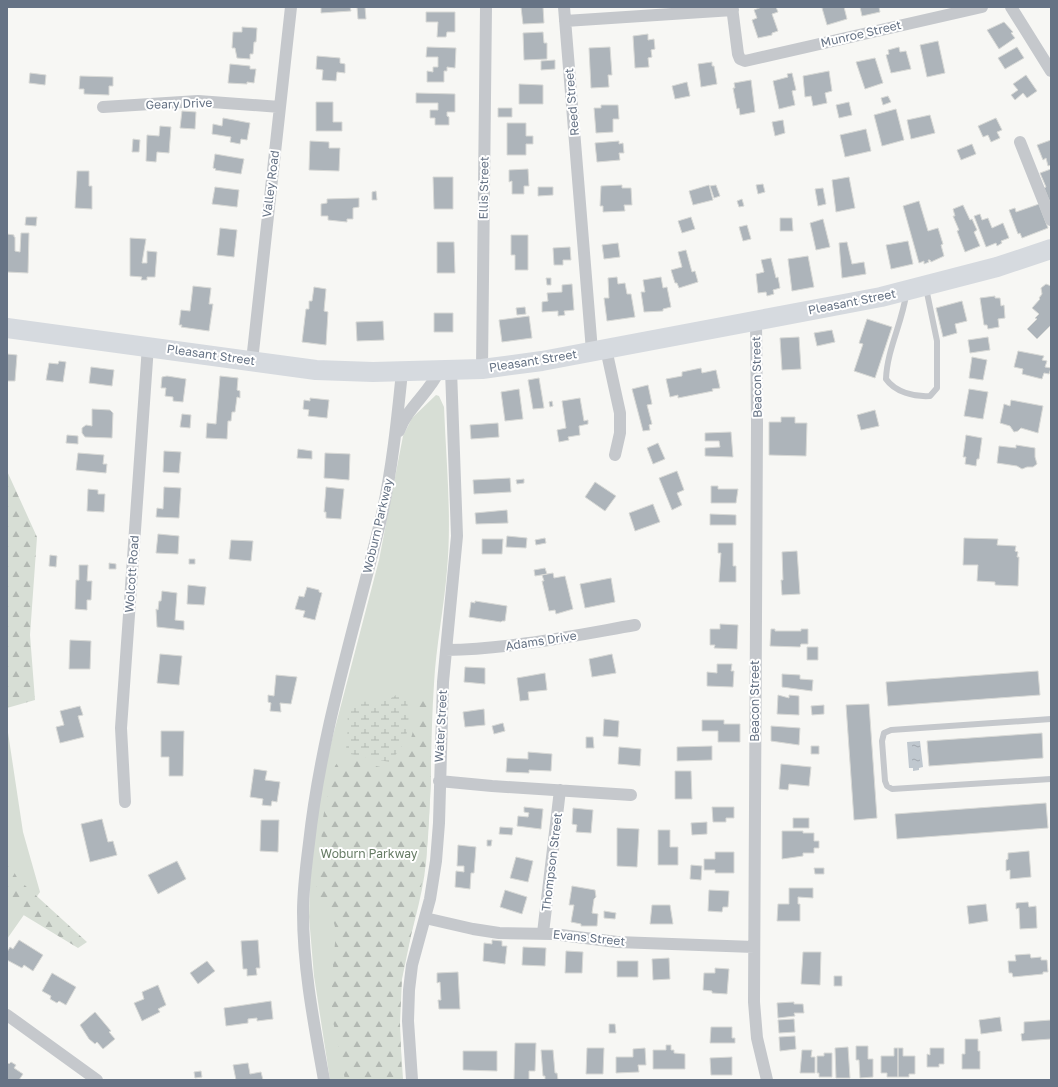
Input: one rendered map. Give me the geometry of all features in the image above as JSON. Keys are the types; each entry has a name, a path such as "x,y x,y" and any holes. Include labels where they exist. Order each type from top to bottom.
{"main road":[{"name":"Pleasant Street","path":"7,328 329,371 402,372 482,369 519,365 907,291 991,269 1051,249"}],"street":[{"name":"Valley Road","path":"252,361 291,7"},
{"name":"Ellis Street","path":"482,369 486,7"},
{"name":"Reed Street","path":"564,7 599,350 620,413 620,433 615,455"},
{"name":"Munroe Street","path":"732,8 737,51 740,59 745,61 982,7"},
{"path":"1011,7 1051,71"},
{"path":"565,21 732,8"},
{"name":"Geary Drive","path":"103,108 198,101 280,107"},
{"path":"1020,142 1051,220"},
{"name":"Beacon Street","path":"756,321 757,492 754,947 756,1029 767,1080"},
{"name":"Wolcott Road","path":"125,802 121,728 148,346"},
{"name":"Woburn Parkway","path":"395,443 403,421 445,371"},
{"name":"Water Street","path":"412,1080 408,1021 408,990 412,964 425,918 436,862 446,650 456,563 458,525 445,371"},
{"name":"Woburn Parkway","path":"324,1080 306,971 303,912 306,863 313,803 325,743 381,517 395,443 402,372"},
{"name":"Adams Drive","path":"446,650 527,644 635,625"},
{"path":"439,781 631,795"},
{"name":"Thompson Street","path":"543,933 560,790"},
{"name":"Evans Street","path":"425,918 486,931 543,933 617,942 754,947"},
{"path":"7,1015 97,1080"}],"lane":[{"path":"907,291 904,312 888,362 886,378 891,386 897,390 920,397 930,396 937,388 937,341 926,286"},
{"path":"1051,719 891,730 884,734 882,741 885,782 892,789 1051,780"}],"green space":[{"name":"Woburn Parkway","path":"436,395 439,396 444,407 449,509 448,550 446,584 435,670 426,861 422,890 402,977 400,1028 403,1079 330,1080 314,976 309,917 310,882 319,789 379,560 403,436 412,418"},
{"path":"7,471 37,537 30,635 35,700 7,708"},
{"path":"401,692 406,695 408,705 408,723 405,739 396,754 389,762 350,754 346,750 348,724 347,711 351,704 357,702 386,701"},
{"path":"424,694 426,697 431,742 431,784 426,863 402,979 400,1023 402,1080 345,1080 332,1016 332,978 336,931 333,919 318,899 316,885 322,843 321,828 328,792 335,766 342,757 358,758 373,765 383,767 395,764 403,756 409,745 418,707"},
{"path":"7,726 23,832 40,892 7,939"},
{"path":"7,860 18,879 87,942 78,948 7,905"}],"water":[{"path":"920,741 923,767 919,768 919,770 913,771 913,768 909,768 907,742"}],"building":[{"path":"321,7 350,7 351,11 321,13"},
{"path":"357,7 365,7 366,19 358,19"},
{"path":"521,7 543,7 544,23 523,24"},
{"path":"762,7 776,7 778,12 772,14 778,31 772,33 772,35 758,38 752,20 757,18 754,10"},
{"path":"844,7 847,19 827,25 822,8"},
{"path":"860,7 879,7 880,12 862,16"},
{"path":"426,12 455,12 455,32 447,32 446,37 437,37 438,22 426,22"},
{"path":"1004,22 1013,32 1011,33 1015,38 999,49 987,30"},
{"path":"242,27 257,28 256,42 254,42 253,54 250,54 250,59 237,58 235,48 232,48 233,32 242,32"},
{"path":"543,32 544,43 547,43 547,59 524,60 523,33"},
{"path":"648,34 648,40 654,39 655,49 651,50 652,57 648,58 649,67 635,68 633,36"},
{"path":"938,41 945,73 927,77 920,45"},
{"path":"427,47 456,48 455,68 447,67 447,71 444,71 444,82 427,82 427,71 433,72 433,67 438,67 438,57 426,57"},
{"path":"610,47 612,75 608,75 609,87 591,88 589,48"},
{"path":"899,47 900,52 906,51 911,69 891,73 886,55 889,54 888,50"},
{"path":"1017,47 1024,58 1005,69 998,58"},
{"path":"317,56 340,58 340,63 345,64 345,73 337,72 336,81 322,80 323,70 316,69"},
{"path":"875,58 883,83 865,89 856,62"},
{"path":"555,60 555,69 541,70 541,61"},
{"path":"712,62 717,84 701,87 698,64"},
{"path":"230,64 250,66 250,69 256,69 254,83 228,83"},
{"path":"829,71 832,91 825,93 827,103 813,106 811,96 805,97 803,76"},
{"path":"30,73 46,75 45,85 29,83"},
{"path":"792,73 796,90 792,91 795,105 779,109 773,81 788,77 787,74"},
{"path":"1026,75 1037,91 1027,98 1023,93 1015,100 1011,95 1018,90 1013,84"},
{"path":"80,76 113,77 113,86 109,86 109,95 84,94 84,89 79,89"},
{"path":"751,80 755,112 740,115 739,108 737,109 733,88 735,88 734,83"},
{"path":"687,82 690,96 675,99 672,86"},
{"path":"519,84 543,85 543,104 519,104"},
{"path":"416,93 455,94 455,112 447,112 447,116 449,117 449,125 435,125 435,118 430,118 430,110 438,110 438,103 416,103"},
{"path":"888,96 891,102 883,105 881,98"},
{"path":"316,102 333,102 333,122 342,122 342,131 316,131"},
{"path":"849,102 852,115 839,118 836,105"},
{"path":"601,105 618,105 619,119 613,119 613,132 596,133 594,108 601,108"},
{"path":"498,108 512,108 512,117 498,117"},
{"path":"896,109 904,140 882,146 874,115"},
{"path":"182,111 196,112 195,129 180,128"},
{"path":"930,115 935,133 911,139 907,120"},
{"path":"223,118 250,123 247,140 241,139 240,144 230,142 231,137 212,134 213,124 222,126"},
{"path":"996,118 1002,130 997,132 1000,138 991,142 988,135 983,137 978,126"},
{"path":"783,120 785,133 775,136 772,122"},
{"path":"507,123 526,123 526,136 533,136 533,144 526,144 526,155 507,155"},
{"path":"160,126 171,127 169,153 157,152 156,162 146,161 147,135 159,136"},
{"path":"866,129 871,151 845,157 840,135"},
{"path":"133,139 140,140 139,152 132,152"},
{"path":"1051,140 1051,165 1048,166 1046,158 1043,160 1037,145"},
{"path":"310,141 329,142 329,148 340,148 339,171 309,170"},
{"path":"619,141 619,144 623,143 624,153 619,153 620,160 597,162 595,143"},
{"path":"972,144 976,154 961,160 957,150"},
{"path":"215,154 244,159 241,174 215,170 216,169 213,168"},
{"path":"528,169 529,186 524,186 524,194 512,194 512,181 509,182 509,170"},
{"path":"1051,169 1051,205 1040,173"},
{"path":"77,171 89,171 89,186 92,186 92,209 75,208"},
{"path":"433,177 453,177 453,209 434,209"},
{"path":"849,177 855,208 836,212 832,180"},
{"path":"763,184 765,192 758,194 756,185"},
{"path":"622,185 622,188 631,188 632,205 624,205 625,211 603,212 603,206 600,206 601,186"},
{"path":"709,185 713,200 693,205 689,191"},
{"path":"716,185 720,196 714,198 710,186"},
{"path":"215,187 239,190 237,207 212,204"},
{"path":"538,187 553,187 553,195 538,196"},
{"path":"823,188 826,204 818,206 815,189"},
{"path":"376,191 377,200 372,200 372,192"},
{"path":"359,198 359,207 353,208 353,219 347,219 347,222 328,220 328,216 321,216 321,204 327,203 327,199"},
{"path":"742,199 744,206 739,207 737,201"},
{"path":"919,201 928,231 938,228 943,244 941,245 944,256 931,262 928,260 929,262 924,264 924,261 919,263 903,206"},
{"path":"1039,204 1048,228 1022,238 1020,233 1018,234 1009,210 1015,208 1016,212"},
{"path":"963,205 970,220 972,219 977,230 974,232 980,246 965,252 957,231 959,230 953,216 955,216 953,209"},
{"path":"980,214 982,220 988,218 992,228 1003,223 1009,238 1001,241 1002,243 997,246 996,243 986,247 974,216"},
{"path":"26,217 37,217 36,226 25,225"},
{"path":"691,217 695,229 682,233 678,221"},
{"path":"780,218 792,218 793,231 780,231"},
{"path":"823,219 830,247 816,250 810,223"},
{"path":"747,225 751,239 743,241 739,227"},
{"path":"220,228 237,230 234,257 217,255"},
{"path":"21,233 29,233 28,273 7,272 7,234 14,235 15,251 20,252"},
{"path":"511,235 528,235 528,270 515,270 515,255 511,255"},
{"path":"130,238 146,239 142,263 147,263 147,251 157,252 155,277 147,277 147,280 141,280 142,277 130,276"},
{"path":"908,241 913,264 891,269 886,245"},
{"path":"437,242 454,242 455,273 437,273"},
{"path":"847,242 852,264 864,262 866,274 842,278 839,243"},
{"path":"618,243 620,257 604,259 602,245"},
{"path":"570,247 571,260 563,260 563,265 554,265 553,248"},
{"path":"686,250 692,272 695,271 698,282 679,288 677,283 675,283 671,270 682,267 678,252"},
{"path":"808,256 814,287 792,291 788,259"},
{"path":"771,258 776,278 778,277 780,288 773,290 774,294 767,296 766,292 758,293 756,274 764,272 761,260"},
{"path":"617,277 618,284 625,283 627,294 631,294 635,317 607,321 604,298 609,298 608,278"},
{"path":"661,277 663,288 667,287 671,307 663,309 663,311 644,312 641,292 645,292 643,280"},
{"path":"546,278 551,278 551,285 547,285"},
{"path":"572,284 574,310 564,311 565,315 558,316 558,311 542,312 542,302 548,301 547,293 562,292 562,285"},
{"path":"1046,284 1051,286 1051,325 1037,339 1027,329 1037,319 1035,318 1039,314 1032,308 1040,299 1039,298 1042,294 1041,288"},
{"path":"193,286 211,288 209,304 213,304 209,331 181,327 182,325 179,325 181,310 190,311"},
{"path":"314,287 326,289 324,311 328,312 326,345 302,342 306,309 309,309 309,301 312,301"},
{"path":"995,296 995,298 1000,298 1001,306 1004,305 1005,318 998,319 999,327 988,329 987,325 984,325 980,298"},
{"path":"962,301 967,321 955,324 957,333 943,337 936,308"},
{"path":"525,307 526,314 517,315 516,308"},
{"path":"434,313 453,313 453,332 434,332"},
{"path":"529,316 532,338 502,342 499,320"},
{"path":"867,319 892,327 875,378 854,371 863,344 859,343"},
{"path":"383,321 384,340 357,341 356,322"},
{"path":"832,330 835,342 817,346 814,333"},
{"path":"799,337 801,369 782,370 780,338"},
{"path":"988,337 990,350 970,353 968,340"},
{"path":"1018,351 1044,356 1042,360 1047,361 1045,367 1051,368 1049,374 1044,373 1042,379 1022,374 1023,369 1014,367"},
{"path":"7,354 17,355 15,381 7,381"},
{"path":"972,357 987,360 983,380 969,378"},
{"path":"59,361 66,362 63,382 46,380 49,363 58,364"},
{"path":"91,367 114,370 112,386 89,383"},
{"path":"701,368 702,373 716,370 720,388 712,389 713,391 678,398 678,395 670,397 666,379 682,376 682,372"},
{"path":"167,376 186,379 183,402 173,401 173,397 165,396 166,388 161,388 162,377"},
{"path":"220,376 238,378 237,390 240,391 240,398 237,397 235,412 232,412 231,421 228,421 227,439 206,438 207,423 216,424"},
{"path":"539,378 544,408 533,409 528,380"},
{"path":"648,385 652,404 647,405 652,424 649,425 650,430 643,431 632,389"},
{"path":"519,389 523,419 505,421 501,392"},
{"path":"969,389 988,392 983,419 964,416"},
{"path":"310,398 329,400 327,418 308,416 309,410 303,409 304,400 310,401"},
{"path":"580,398 584,421 588,420 588,424 579,426 580,435 568,437 569,440 559,442 557,430 566,428 562,401"},
{"path":"1011,400 1043,406 1038,433 1021,428 1014,432 1010,426 1000,423 1004,404 1010,406"},
{"path":"552,401 553,406 550,407 549,402"},
{"path":"92,409 110,410 113,413 112,438 85,437 82,433 82,428 86,425 92,426"},
{"path":"875,410 879,426 861,430 857,415"},
{"path":"182,414 191,415 190,428 180,427"},
{"path":"781,417 795,417 795,423 807,423 806,456 769,455 769,422 781,422"},
{"path":"498,423 499,437 471,439 470,425"},
{"path":"731,432 733,457 705,456 705,448 720,447 719,441 705,441 705,433"},
{"path":"67,435 78,436 78,444 66,443"},
{"path":"966,435 982,438 979,459 977,459 976,466 965,464 966,457 963,457"},
{"path":"658,443 665,459 653,464 647,448"},
{"path":"1016,445 1035,448 1037,464 1033,467 1022,469 1017,466 997,463 999,446 1016,448"},
{"path":"298,449 312,451 312,459 297,458"},
{"path":"164,451 181,452 179,473 163,472"},
{"path":"78,453 104,455 103,464 107,464 106,473 76,470"},
{"path":"325,453 350,454 349,480 324,478"},
{"path":"677,471 684,490 677,493 682,505 672,510 659,478"},
{"path":"510,478 511,492 474,494 473,480"},
{"path":"524,479 524,483 517,484 516,480"},
{"path":"595,482 616,496 605,511 585,497"},
{"path":"711,486 718,486 718,489 738,489 736,503 711,503"},
{"path":"164,487 181,488 179,518 156,517 157,508 163,509"},
{"path":"326,487 344,489 341,519 326,518 326,512 324,512"},
{"path":"88,489 98,490 98,494 105,494 104,512 87,511"},
{"path":"653,504 660,522 635,531 629,513"},
{"path":"507,510 508,523 476,524 475,513"},
{"path":"710,514 736,515 736,525 710,525"},
{"path":"158,534 179,536 178,554 156,553"},
{"path":"507,536 527,538 526,548 506,547"},
{"path":"545,538 546,543 536,545 535,540"},
{"path":"964,538 998,539 997,545 1016,546 1015,551 1018,552 1017,557 1019,557 1018,586 995,585 995,582 977,581 978,565 963,565"},
{"path":"482,539 503,539 502,554 482,554"},
{"path":"231,540 253,541 251,561 229,559"},
{"path":"718,543 733,543 733,566 736,566 736,582 719,582 721,553 718,553"},
{"path":"797,551 800,594 782,595 782,552"},
{"path":"50,555 57,556 56,567 49,566"},
{"path":"189,559 195,559 195,564 189,564"},
{"path":"109,563 116,564 116,569 109,569"},
{"path":"79,565 88,565 87,581 92,581 91,600 87,600 87,610 75,609 76,580 79,580"},
{"path":"545,568 547,574 535,576 534,570"},
{"path":"553,573 554,578 565,576 573,609 556,614 555,610 549,611 542,575"},
{"path":"611,578 615,602 585,608 580,584"},
{"path":"188,585 206,587 204,605 187,604"},
{"path":"307,587 319,590 319,592 322,593 315,620 303,617 305,611 295,609 299,596 304,597"},
{"path":"162,591 177,593 175,620 184,621 184,630 157,627 156,609 158,610"},
{"path":"475,601 507,606 505,621 501,622 469,617 471,602 475,603"},
{"path":"720,624 738,625 737,649 714,648 715,645 710,645 710,629 720,629"},
{"path":"771,629 775,629 775,631 801,631 801,629 808,629 808,644 801,644 800,647 770,646"},
{"path":"70,640 91,641 90,669 69,669"},
{"path":"807,647 818,647 818,660 807,660"},
{"path":"160,654 182,656 179,685 157,683"},
{"path":"612,654 616,673 592,677 589,659"},
{"path":"717,664 732,664 731,671 734,671 733,687 707,686 707,672 717,673"},
{"path":"465,667 485,668 485,684 464,682"},
{"path":"1038,671 1040,695 888,706 886,682"},
{"path":"545,673 547,690 528,692 529,700 520,701 517,678"},
{"path":"782,674 800,675 800,679 813,680 812,691 782,687"},
{"path":"276,675 297,677 291,704 280,703 281,712 270,711 271,703 268,702 268,695 274,696"},
{"path":"778,695 789,698 789,695 799,696 799,715 777,714"},
{"path":"869,704 877,818 854,820 846,705"},
{"path":"824,705 824,714 812,715 811,706"},
{"path":"80,706 83,715 78,716 84,737 60,743 56,727 64,725 60,711"},
{"path":"484,709 485,725 465,727 463,712"},
{"path":"604,719 619,721 618,737 603,736"},
{"path":"702,720 724,720 724,724 740,724 740,742 718,742 718,731 702,731"},
{"path":"503,723 505,731 494,734 492,726"},
{"path":"771,726 800,728 799,745 771,741"},
{"path":"161,731 184,731 183,776 169,776 169,757 161,757"},
{"path":"1042,733 1043,758 929,766 927,741"},
{"path":"586,737 593,737 594,748 586,748"},
{"path":"712,746 712,760 677,761 677,747"},
{"path":"811,746 819,746 819,754 811,754"},
{"path":"619,747 641,749 640,766 618,764"},
{"path":"528,752 552,754 551,771 529,770 529,773 506,772 507,758 528,759"},
{"path":"781,764 811,767 809,786 789,784 788,790 779,789"},
{"path":"254,769 267,771 265,780 280,782 277,802 272,801 271,806 262,805 263,799 250,797"},
{"path":"675,771 691,771 692,799 675,799"},
{"path":"1046,803 1048,828 897,839 895,814"},
{"path":"524,807 543,809 541,829 517,826 518,816 528,817 529,813 524,812"},
{"path":"712,807 734,807 734,818 726,818 726,822 713,822"},
{"path":"573,808 593,810 591,833 576,832 577,825 572,824"},
{"path":"793,818 809,818 809,828 793,828"},
{"path":"102,819 108,842 113,841 117,855 90,862 81,824"},
{"path":"261,820 279,820 278,852 260,851"},
{"path":"707,822 707,834 692,835 691,823"},
{"path":"500,827 513,828 512,835 499,834"},
{"path":"617,828 639,829 637,867 617,866"},
{"path":"658,830 670,830 670,847 678,847 678,865 658,865"},
{"path":"782,831 803,831 803,833 814,833 814,841 819,841 819,848 814,848 814,853 803,853 803,856 782,859"},
{"path":"487,840 492,840 491,846 487,846"},
{"path":"458,845 476,847 474,873 471,873 470,889 455,887 456,871 464,872 464,866 457,866"},
{"path":"1029,851 1031,877 1010,879 1010,870 1006,871 1006,860 1008,859 1008,853"},
{"path":"715,852 734,852 734,873 715,873 715,870 704,870 704,859 715,859"},
{"path":"516,857 533,861 528,882 510,878"},
{"path":"177,861 186,879 158,894 148,875"},
{"path":"691,865 702,866 701,880 690,879"},
{"path":"814,868 824,868 824,874 815,874"},
{"path":"572,886 595,890 596,897 594,899 592,913 598,914 597,926 581,926 581,924 571,922 574,905 569,905"},
{"path":"789,888 813,888 813,898 798,897 798,904 800,904 800,921 777,921 778,904 789,904"},
{"path":"505,890 527,897 522,914 500,907"},
{"path":"709,890 729,891 728,907 723,907 722,912 708,911"},
{"path":"1028,902 1029,907 1036,906 1037,928 1020,929 1019,908 1016,909 1016,903"},
{"path":"986,904 988,921 969,924 967,906"},
{"path":"652,905 670,905 673,924 650,924"},
{"path":"604,911 616,913 615,919 604,918"},
{"path":"19,940 43,955 33,971 24,965 22,968 7,960 7,952 10,947 13,949"},
{"path":"258,940 260,968 256,968 257,975 247,976 247,969 243,969 241,941"},
{"path":"492,940 502,941 502,946 507,946 505,964 483,961 484,943 492,944"},
{"path":"523,947 546,948 545,966 522,965"},
{"path":"566,951 583,952 582,973 565,973"},
{"path":"803,952 821,952 820,985 801,984"},
{"path":"1030,954 1031,958 1041,957 1041,960 1047,960 1048,972 1043,972 1043,974 1013,977 1012,973 1009,973 1008,961 1016,961 1015,955"},
{"path":"669,958 670,979 653,980 652,959"},
{"path":"207,961 215,971 198,984 190,973"},
{"path":"617,961 638,961 638,977 617,977"},
{"path":"715,968 729,969 727,994 712,993 712,991 703,990 704,973 715,973"},
{"path":"458,972 460,1009 439,1009 438,1000 441,1000 440,982 437,983 437,973"},
{"path":"52,973 76,987 66,1005 59,1001 57,1003 50,999 51,996 42,991"},
{"path":"834,976 842,976 842,986 834,986"},
{"path":"158,985 166,1005 158,1009 160,1012 142,1021 134,1003 144,999 142,992"},
{"path":"271,1001 273,1019 257,1021 257,1018 248,1019 248,1023 226,1026 224,1008"},
{"path":"794,1002 794,1004 803,1004 804,1013 794,1013 795,1016 778,1018 777,1003"},
{"path":"95,1012 111,1031 109,1032 115,1039 103,1049 97,1042 95,1044 89,1039 80,1025"},
{"path":"1000,1017 1002,1031 981,1034 979,1020"},
{"path":"794,1019 795,1032 779,1033 778,1020"},
{"path":"1051,1020 1051,1039 1022,1041 1021,1034 1024,1033 1024,1022"},
{"path":"609,1024 615,1024 616,1033 609,1033"},
{"path":"711,1027 732,1027 732,1038 735,1038 735,1043 710,1043"},
{"path":"795,1036 796,1049 780,1051 779,1037"},
{"path":"965,1039 978,1039 980,1069 962,1069 962,1054 965,1054"},
{"path":"515,1043 536,1043 535,1071 529,1071 529,1080 514,1080"},
{"path":"666,1045 671,1045 671,1050 674,1050 674,1053 685,1054 685,1069 653,1069 653,1050 666,1050"},
{"path":"856,1046 868,1046 868,1059 873,1059 873,1077 860,1078 859,1060 856,1060"},
{"path":"848,1047 850,1078 836,1078 835,1048"},
{"path":"587,1048 604,1048 603,1074 586,1074"},
{"path":"645,1048 646,1065 638,1065 639,1072 616,1073 616,1057 633,1057 633,1049"},
{"path":"894,1048 898,1048 898,1077 887,1077 887,1073 881,1073 881,1056 894,1056"},
{"path":"898,1048 903,1048 903,1056 915,1056 915,1074 909,1074 909,1077 898,1077"},
{"path":"930,1048 944,1048 944,1064 939,1064 939,1067 927,1067 927,1054 930,1055"},
{"path":"541,1050 553,1050 555,1073 557,1073 558,1080 545,1080 545,1076 543,1076"},
{"path":"802,1050 812,1050 811,1057 815,1057 815,1073 800,1073"},
{"path":"463,1051 497,1051 497,1071 463,1070"},
{"path":"824,1053 832,1053 832,1077 819,1077 819,1073 817,1073 817,1056 824,1056"},
{"path":"732,1057 732,1075 711,1075 710,1058"},
{"path":"7,1062 9,1064 11,1062 16,1065 14,1068 23,1074 19,1080 7,1080"},
{"path":"248,1063 250,1074 261,1072 263,1080 236,1080 233,1065"},
{"path":"201,1071 202,1077 195,1078 194,1072"}]}
